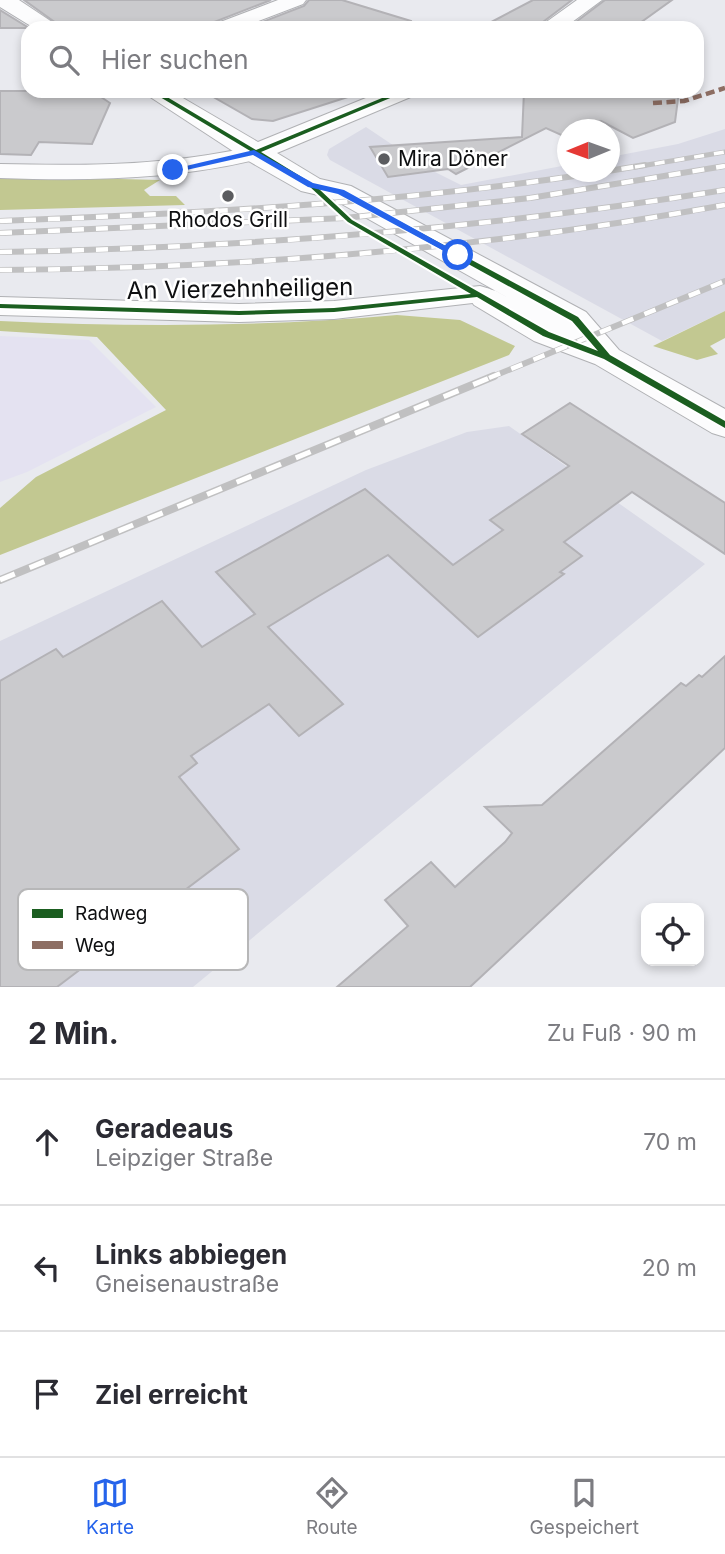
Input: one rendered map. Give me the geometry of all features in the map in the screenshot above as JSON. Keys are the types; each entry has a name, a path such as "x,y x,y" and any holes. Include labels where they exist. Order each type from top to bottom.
{"main road":[{"path":"4,0 38,21"},
{"path":"560,21 591,0"},
{"path":"164,98 311,185 350,221 546,334 607,357 725,425"},
{"path":"254,153 387,98"},
{"path":"311,185 341,192 575,319 607,357"}],"street":[{"path":"240,21 296,0"},
{"path":"0,171 133,174 202,166 254,153"},
{"name":"An Vierzehnheiligen","path":"0,306 239,313 334,310 480,295"}],"shaded area":[{"path":"366,127 427,168 461,185 557,167 557,182 620,182 620,155 678,144 725,129 725,311 662,341 330,160 327,155 329,149"},
{"path":"0,336 89,340 156,407 27,472 0,482"},
{"path":"509,426 705,564 248,942 248,889 18,889 18,970 214,970 193,987 0,987 0,641 366,470 467,432"}],"green space":[{"path":"0,176 160,180 144,190 150,196 176,196 185,205 0,210"},
{"path":"725,311 725,338 710,346 718,354 697,360 653,346"},
{"path":"397,315 460,320 515,346 509,355 0,555 0,508 36,477 166,410 97,337 0,331 0,321 199,325"}],"building":[{"path":"24,0 271,0 217,21 53,21"},
{"path":"309,0 342,0 411,21 265,21 304,6"},
{"path":"533,0 572,0 544,21 493,21"},
{"path":"605,0 672,0 643,21 577,21"},
{"path":"0,10 21,23 21,28 0,28"},
{"path":"0,91 21,91 21,98 102,98 110,103 92,144 39,142 31,155 0,154"},
{"path":"215,98 345,98 273,121 252,119"},
{"path":"524,98 678,98 675,122 633,138 620,131 620,119 557,119 557,133 546,128 456,174 448,169 388,177 370,147 522,137"},
{"path":"570,403 725,503 725,554 632,492 564,542 582,556 560,572 564,574 478,637 388,555 317,597 268,627 343,704 299,736 269,704 191,756 197,763 179,777 239,849 186,889 18,889 18,970 79,970 57,987 0,987 0,681 56,649 63,657 162,601 202,647 255,614 216,572 365,489 453,565 503,530 490,520 569,466 522,434"},
{"path":"725,656 725,748 470,987 337,987 408,926 385,900 431,862 455,887 505,842 512,833 485,807 542,805 681,683 686,686 699,675 702,677"}],"railway":[{"path":"635,167 725,152"},
{"path":"0,221 324,204 485,188 645,165"},
{"path":"0,233 345,218 530,198 725,166 719,167"},
{"path":"0,252 182,246 364,234 544,216 725,190"},
{"path":"0,270 182,265 364,253 545,233 725,205"},
{"path":"489,378 725,281"},
{"path":"0,580 494,376"}],"marked path":[{"path":"704,95 725,88"},
{"path":"653,103 693,98"}],"cycle path":[{"path":"165,98 311,185 341,192 575,319 607,357"},
{"path":"254,153 387,98"},
{"path":"311,185 350,221 546,334 607,357 725,425"},
{"path":"0,306 239,313 334,310 480,295"}],"place":[{"name":"Mira Döner","path":"384,159"},
{"name":"Rhodos Grill","path":"228,196"}],"route":[{"path":"173,170 222,162 254,153 311,185 341,192 458,255"}]}
